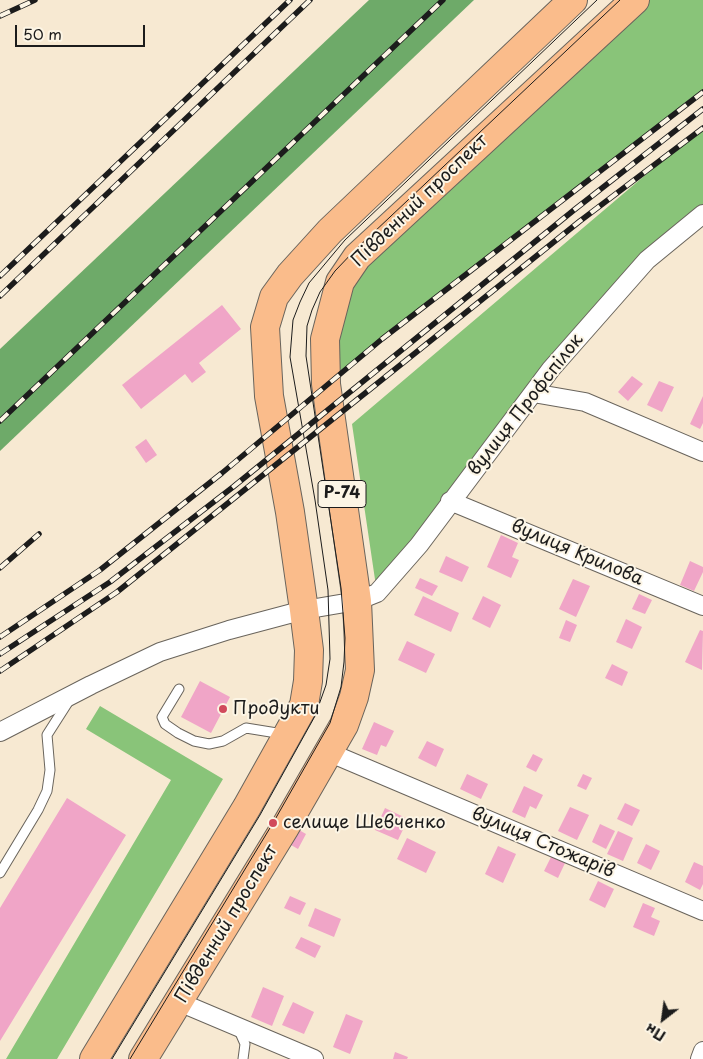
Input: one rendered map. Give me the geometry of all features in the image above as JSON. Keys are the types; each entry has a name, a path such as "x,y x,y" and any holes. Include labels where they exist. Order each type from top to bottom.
{"main road":[{"path":"94,1059 247,807 304,705 308,681 309,650 290,512 269,396 265,327 274,297 290,275 330,231 573,0"},
{"name":"Південний проспект","path":"143,1059 284,829 344,725 354,697 360,670 357,600 326,384 325,339 340,282 357,257 635,0"}],"street":[{"name":"вулиця Профспілок","path":"0,732 160,652 229,630 304,610 357,600 377,593 418,545 551,370 647,260 703,214"},
{"path":"533,393 584,402 703,452"},
{"name":"вулиця Крилова","path":"450,501 703,606"},
{"name":"вулиця Стожарів","path":"328,752 703,911"},
{"path":"179,1002 314,1059"},
{"path":"700,1059 703,1051"}],"lane":[{"path":"178,689 162,717 165,724 178,733 194,740 209,744 223,741 246,728 288,735"},
{"path":"0,873 38,810 47,791 50,770 47,735 73,695"},
{"path":"238,1028 245,1044 243,1059"}],"green space":[{"path":"369,0 474,0 0,451 0,349"},
{"path":"635,0 703,0 703,92 326,384 340,282"},
{"path":"703,128 703,214 647,260 377,593 352,424"},
{"path":"100,706 223,779 57,1059 6,1059 171,780 86,729"}],"building":[{"path":"222,305 241,329 199,363 206,372 192,383 185,374 141,409 122,385"},
{"path":"632,376 643,384 628,401 618,392"},
{"path":"659,381 674,387 662,412 647,405"},
{"path":"703,396 703,423 700,429 690,424"},
{"path":"146,439 157,455 146,463 135,447"},
{"path":"501,535 518,543 512,557 519,560 511,578 487,567"},
{"path":"446,556 469,567 462,582 439,572"},
{"path":"690,561 703,567 703,572 694,591 680,585"},
{"path":"420,578 438,586 432,596 415,588"},
{"path":"573,579 590,586 576,617 559,609"},
{"path":"639,594 652,600 645,614 632,609"},
{"path":"423,596 459,613 451,632 414,615"},
{"path":"483,596 501,605 490,628 472,619"},
{"path":"626,619 642,627 632,649 616,642"},
{"path":"566,620 577,625 570,642 559,638"},
{"path":"700,630 703,631 702,670 685,662"},
{"path":"407,641 435,654 426,673 398,660"},
{"path":"612,664 628,672 622,686 605,678"},
{"path":"200,681 230,697 211,733 181,717"},
{"path":"374,722 394,731 386,747 381,745 377,755 362,749"},
{"path":"427,741 444,749 436,767 418,758"},
{"path":"533,754 543,759 536,772 526,767"},
{"path":"467,774 488,784 481,799 460,789"},
{"path":"583,774 592,778 586,790 577,786"},
{"path":"524,786 543,795 536,809 530,806 525,818 512,812"},
{"path":"67,798 126,835 0,1041 0,908"},
{"path":"625,803 640,810 632,826 617,819"},
{"path":"570,807 589,815 577,840 558,831"},
{"path":"385,808 408,819 398,840 375,830"},
{"path":"600,824 615,831 606,849 592,842"},
{"path":"299,830 306,834 298,849 291,845"},
{"path":"618,831 633,838 623,861 607,854"},
{"path":"407,838 436,852 426,873 397,859"},
{"path":"646,844 660,851 651,870 637,863"},
{"path":"498,846 516,854 503,883 485,874"},
{"path":"551,857 565,863 558,878 544,871"},
{"path":"694,862 703,866 703,884 700,890 685,882"},
{"path":"598,881 614,889 605,908 589,900"},
{"path":"290,896 306,903 300,915 284,908"},
{"path":"643,903 655,908 651,917 660,921 654,936 633,927"},
{"path":"315,908 341,919 334,937 308,926"},
{"path":"301,937 321,946 315,958 295,948"},
{"path":"263,987 284,996 272,1026 251,1017"},
{"path":"293,1002 314,1012 304,1034 282,1025"},
{"path":"346,1014 363,1021 350,1054 333,1047"},
{"path":"395,1052 408,1057 407,1059 393,1059"}],"tram line":[{"path":"112,1059 260,815 315,716 326,685 330,659 328,590 315,500 290,357 293,320 300,302 309,283 345,240 597,0"},
{"path":"130,1059 273,823 330,723 341,687 345,638 341,588 306,356 307,326 320,292 335,271 355,250 620,0"}],"railway":[{"path":"0,16 35,0"},
{"path":"0,276 290,0"},
{"path":"0,296 310,0"},
{"path":"0,421 443,0"},
{"path":"0,637 100,570 222,473 382,339 703,92"},
{"path":"0,654 110,582 233,487 574,210 703,109"},
{"path":"0,671 117,592 580,221 703,128"},
{"path":"0,568 39,534"}],"place":[{"name":"Продукти","path":"223,709"},
{"name":"селище Шевченко","path":"273,823"}]}
